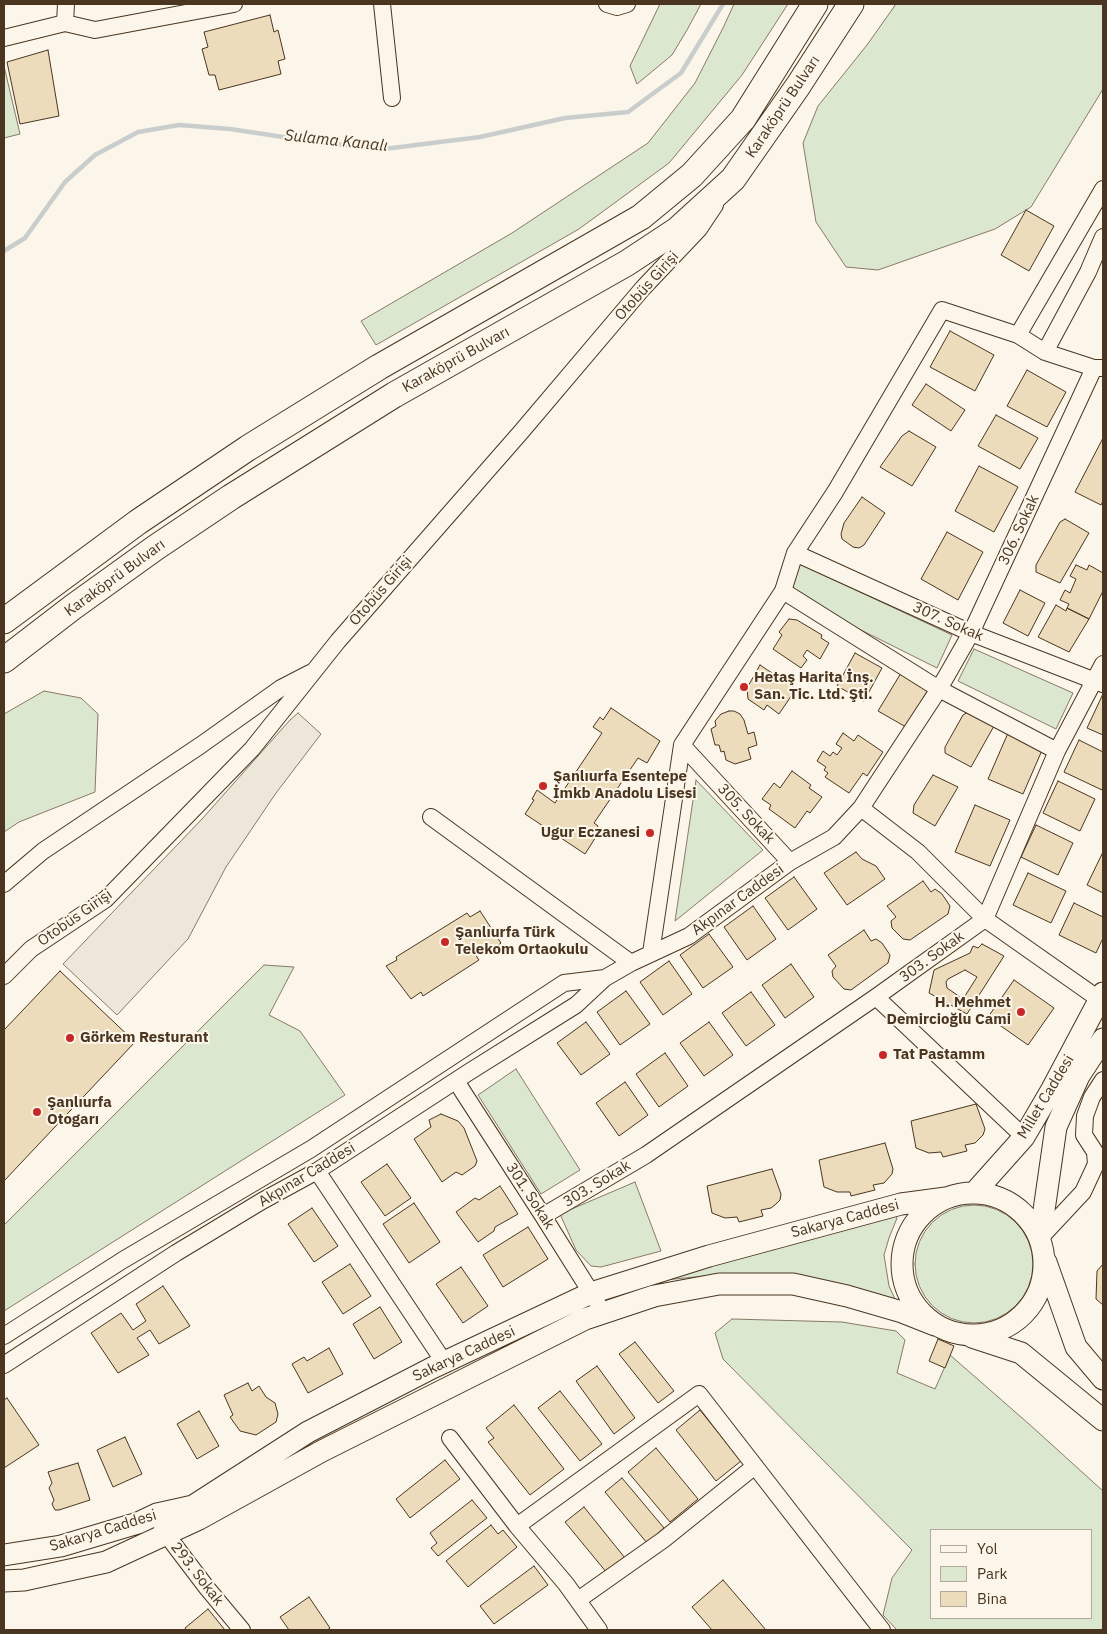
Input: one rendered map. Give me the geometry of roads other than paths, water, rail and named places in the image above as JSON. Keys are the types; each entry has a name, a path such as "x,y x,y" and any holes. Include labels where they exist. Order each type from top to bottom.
{"highway":[{"name":"Karaköprü Bulvarı","path":"4,621 138,522 248,448 379,367 641,217 692,175 743,119 815,4"},
{"name":"Karaköprü Bulvarı","path":"4,660 88,596 231,497 394,395 602,277 677,230 733,179 798,86 851,4"}],"main road":[{"name":"Millet Caddesi","path":"974,1193 1024,1137 1102,998"},
{"name":"Millet Caddesi","path":"1040,1238 1056,1127 1079,1076 1103,1039"},
{"path":"1103,1379 1076,1347 1045,1259 1040,1238 1030,1220 1014,1205 995,1196 974,1193 960,1194 946,1198 927,1210 912,1227 904,1247 902,1269 908,1291 919,1310 935,1324 949,1331 1021,1353 1103,1420"},
{"name":"Sakarya Caddesi","path":"4,1555 61,1546 138,1523 157,1514 193,1506 308,1432 444,1362 592,1293 710,1256 892,1206 946,1198"},
{"path":"964,1335 985,1334 1005,1328 1022,1316 1035,1299 1043,1280 1045,1259"},
{"name":"Sakarya Caddesi","path":"4,1581 24,1580 106,1562 199,1519 330,1447 585,1319 654,1296 719,1284 794,1284 847,1296 935,1324"}],"street":[{"path":"65,23 66,4"},
{"path":"4,38 65,23 95,30 234,4"},
{"path":"382,4 392,98"},
{"path":"607,4 617,7 627,4"},
{"name":"Otobüs Girişi","path":"4,976 31,949 106,899 252,749 338,640 521,432 643,288 699,229 733,179"},
{"path":"1018,335 1103,189"},
{"path":"1045,352 1088,272 1103,237"},
{"path":"651,953 682,745 782,590 795,553 835,492 942,310 1018,335 1045,352 1099,368 1103,382"},
{"name":"306. Sokak","path":"860,808 939,688 971,633 1099,368"},
{"name":"307. Sokak","path":"795,553 971,633 1099,682"},
{"path":"782,590 939,688 1057,751"},
{"path":"985,919 1057,751 1099,682 1103,664"},
{"path":"4,884 43,851 201,745 281,688 314,671"},
{"name":"305. Sokak","path":"682,745 790,862"},
{"path":"860,808 918,852 985,919 1102,998"},
{"name":"Akpınar Caddesi","path":"4,1365 176,1253 262,1201 317,1171 576,1005 605,978 651,953 689,936 790,862 834,837 860,808"},
{"path":"431,817 631,963"},
{"name":"303. Sokak","path":"543,1216 646,1155 876,997 985,919"},
{"name":"Akpınar Caddesi","path":"4,1336 124,1260 311,1149 564,983 605,978"},
{"path":"876,997 1024,1137"},
{"path":"1040,1238 1083,1192 1096,1164 1095,1152 1084,1134 1085,1116 1092,1097 1103,1080"},
{"name":"301. Sokak","path":"456,1081 603,1312"},
{"path":"317,1171 444,1362"},
{"path":"517,1526 699,1394 882,1630"},
{"path":"450,1438 517,1526 578,1600 599,1630"},
{"path":"578,1600 664,1540 756,1466"},
{"name":"293. Sokak","path":"157,1514 166,1534 242,1630"}],"waterway":[{"name":"Sulama Kanalı","path":"4,251 25,238 65,182 95,155 138,132 179,125 230,129 323,143 384,149 480,137 565,118 628,112 681,73 723,4"}],"place":[{"name":"Hetaş Harita İnş. San. Tic. Ltd. Şti.","path":"744,687"},
{"name":"Şanlıurfa Esentepe İmkb Anadolu Lisesi","path":"543,786"},
{"name":"Ugur Eczanesi","path":"650,833"},
{"name":"Şanlıurfa Türk Telekom Ortaokulu","path":"445,942"},
{"name":"H. Mehmet Demircioğlu Cami","path":"1021,1012"},
{"name":"Görkem Resturant","path":"70,1038"},
{"name":"Tat Pastamm","path":"883,1055"},
{"name":"Şanlıurfa Otogarı","path":"37,1112"}]}
